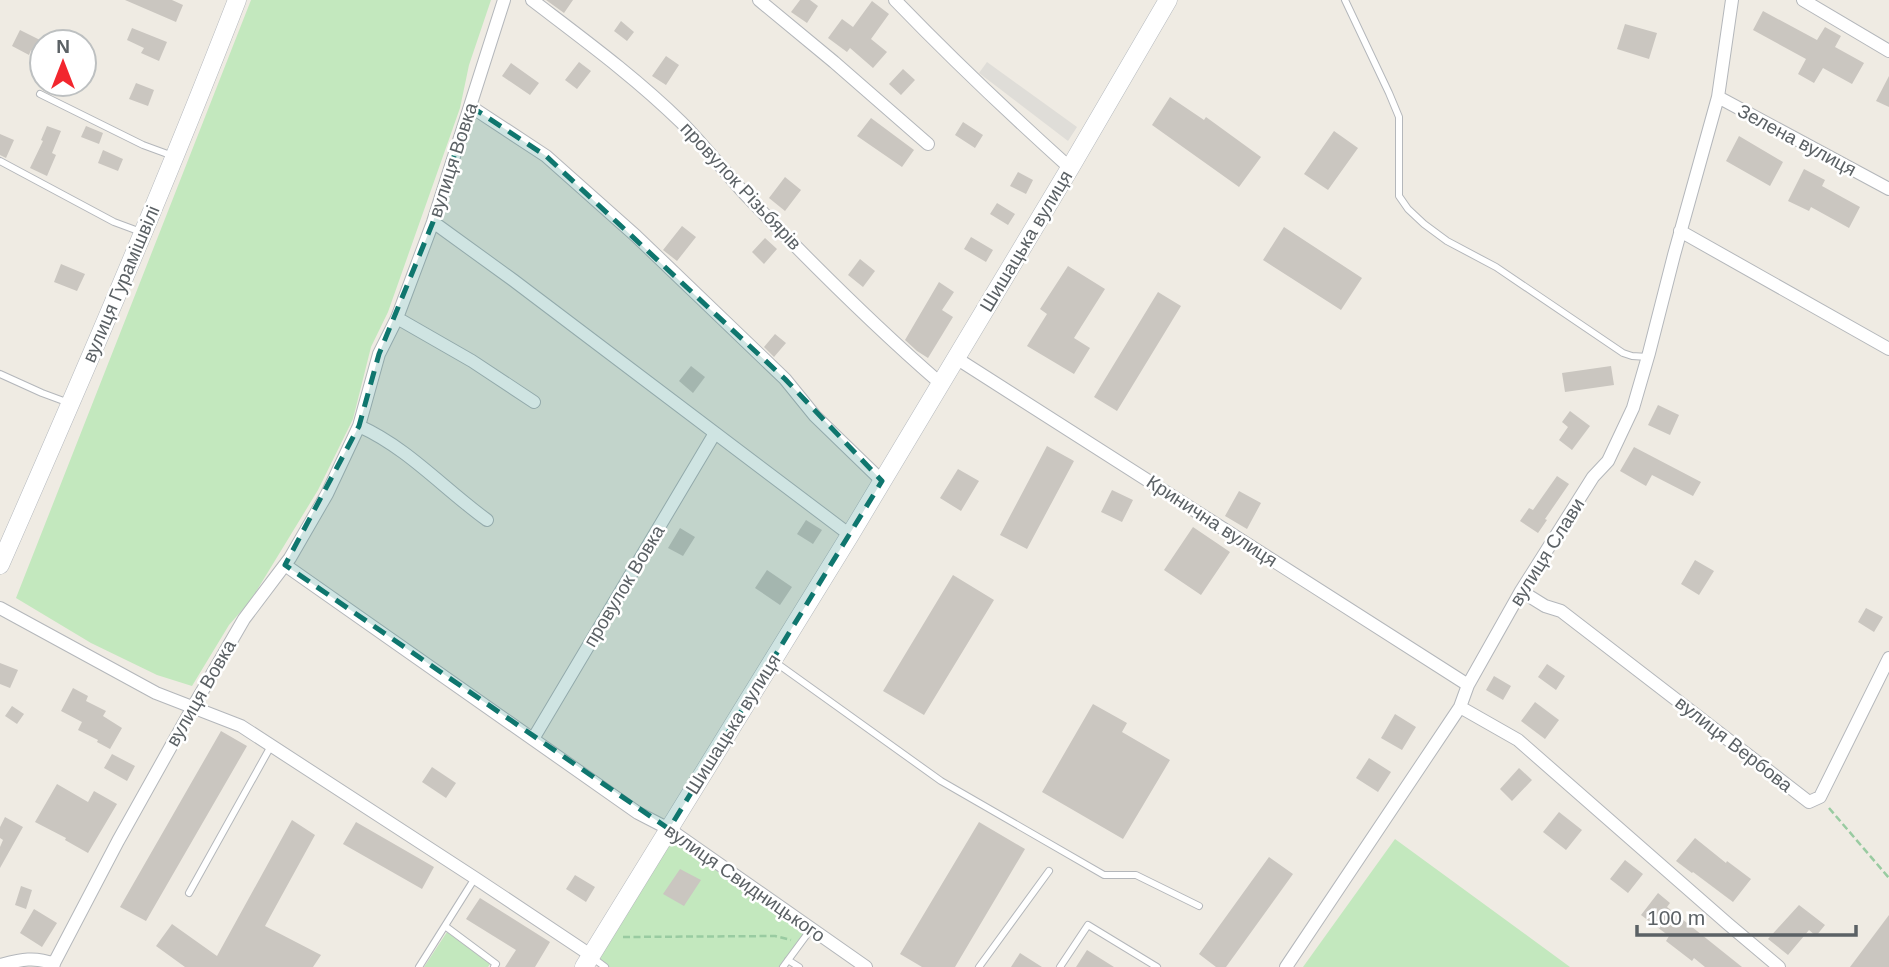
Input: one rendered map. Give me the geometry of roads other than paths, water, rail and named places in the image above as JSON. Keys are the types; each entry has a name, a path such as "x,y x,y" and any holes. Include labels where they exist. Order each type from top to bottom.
{"street":[{"name":"вулиця Гурамішвілі","path":"0,565 175,156 237,0"},
{"name":"вулиця Вовка","path":"53,966 118,841 193,707 244,619 285,565 327,494 359,426 379,354 397,318 433,222 504,0"},
{"name":"провулок Різьбярів","path":"532,0 623,71 682,123 780,229 895,344 940,383"},
{"path":"759,0 928,144"},
{"path":"895,0 1011,115 1070,167"},
{"name":"Шишацька вулиця","path":"594,963 607,927 663,826 773,661 1168,0"},
{"name":"Зелена вулиця","path":"1732,0 1718,97 1889,189"},
{"path":"1803,0 1889,51"},
{"name":"вулиця Слави","path":"1286,967 1460,707 1468,685 1521,591 1593,477 1608,461 1633,408 1718,97"},
{"path":"470,106 546,156 636,236 785,379 815,416 882,481"},
{"path":"433,222 850,535"},
{"path":"1681,232 1889,349"},
{"path":"397,318 472,361 534,402"},
{"name":"Кринична вулиця","path":"956,358 1468,685"},
{"path":"359,426 377,434 487,520"},
{"name":"провулок Вовка","path":"533,739 715,433"},
{"name":"вулиця Свидницького","path":"285,565 638,813 663,826 866,967"},
{"name":"вулиця Вербова","path":"1521,591 1545,606 1561,611 1809,802 1820,797 1889,658"},
{"path":"0,608 156,693 242,726 475,878 594,963"},
{"path":"1460,707 1518,740 1779,967"},
{"path":"0,965 24,959 42,959 53,966"}],"lane":[{"path":"1345,0 1399,117 1399,197 1408,209 1447,241 1496,267 1623,353 1648,357"},
{"path":"48,98 143,145 175,156"},
{"path":"0,161 114,222 143,232"},
{"path":"0,374 42,394 71,403"},
{"path":"773,661 941,781 1104,874 1136,876 1199,906"},
{"path":"189,893 271,746"},
{"path":"979,967 1049,871"},
{"path":"419,967 475,878"},
{"path":"1059,967 1088,925 1157,967"},
{"path":"445,926 496,964 494,967"},
{"path":"783,967 811,929"},
{"path":"788,960 799,967"}]}
